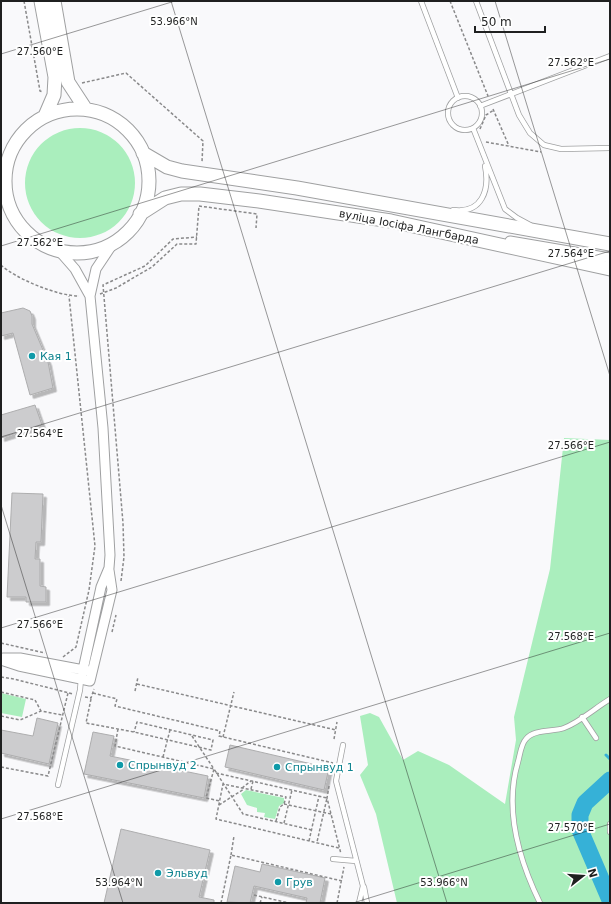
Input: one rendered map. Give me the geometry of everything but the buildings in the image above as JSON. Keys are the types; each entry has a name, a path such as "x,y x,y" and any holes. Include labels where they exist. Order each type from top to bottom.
{"main road":[{"path":"41,1 56,77 54,95 45,116"},
{"path":"54,1 68,82 85,108"},
{"path":"71,107 85,108 98,111 117,120 132,135 146,163 148,184 147,194 140,214 128,232 112,245 82,254 61,253 50,250 33,241 23,230 14,216 6,193 3,172 12,151 31,124 45,116 71,107"},
{"name":"вуліца Іосіфа Лангбарда","path":"142,153 166,167 182,171 297,188 610,244"},
{"name":"вуліца Іосіфа Лангбарда","path":"140,214 165,198 181,194 200,194 259,200 391,220 610,269"},
{"path":"1,214 14,216"}],"street":[{"path":"391,220 610,258"},
{"path":"1,659 19,666 85,680 112,590 109,568 108,507 90,296 96,269 112,245"},
{"path":"61,253 75,269 90,296"},
{"path":"1,659 20,658 88,670"}],"lane":[{"path":"421,1 458,98"},
{"path":"476,1 519,115 530,133 544,145 561,149 610,148"},
{"path":"480,106 610,56"},
{"path":"463,96 473,98 480,106 481,117 473,128 459,129 450,122 448,111 453,101 458,98 463,96"},
{"path":"473,128 505,209 517,218 532,225 556,229 575,237"},
{"path":"417,210 431,208 457,211 472,208 480,201 488,182 484,156"},
{"path":"58,785 80,690 85,680"},
{"path":"80,690 85,680"},
{"path":"540,903 517,841 512,802 514,775 526,738 534,734 564,728 610,698"},
{"path":"582,717 596,738"},
{"path":"343,745 336,781 367,903"},
{"path":"610,824 610,832"},
{"path":"333,860 356,861"},
{"path":"359,903 363,886"}],"path":[{"path":"450,1 509,146"},
{"path":"480,130 486,115 494,110"},
{"path":"484,142 486,147"},
{"path":"199,206 257,214 256,228"},
{"path":"124,557 123,523 103,286 145,266 173,240 197,237"},
{"path":"1,265 34,285 69,296 90,296 104,293"},
{"path":"63,657 76,647 89,590 95,546 69,296"},
{"path":"1,644 49,653"},
{"path":"135,691 138,677"},
{"path":"137,684 336,730"},
{"path":"1,692 35,700 40,711"},
{"path":"1,767 48,776 68,692"},
{"path":"223,737 234,692"},
{"path":"93,693 117,699 115,706 220,731 219,736 334,763 332,770"},
{"path":"91,698 86,723 134,732 211,750 214,740 137,722 134,732"},
{"path":"1,716 20,720 40,711 62,715"},
{"path":"334,738 337,722"},
{"path":"118,729 115,746 214,769"},
{"path":"163,757 170,730"},
{"path":"192,735 243,814 312,830"},
{"path":"214,769 206,798 220,801"},
{"path":"216,773 327,798"},
{"path":"242,788 252,781"},
{"path":"251,790 252,781"},
{"path":"223,784 216,819 340,848"},
{"path":"223,784 286,797 284,804 280,807 276,821"},
{"path":"317,843 330,784"},
{"path":"219,805 245,789"},
{"path":"284,823 292,790"},
{"path":"309,841 320,796"},
{"path":"327,798 343,860 344,870 337,903"},
{"path":"284,804 331,814"},
{"path":"222,903 234,836"},
{"path":"231,855 342,881"},
{"path":"254,895 287,903"},
{"path":"260,903 262,896"}],"green space":[{"path":"80,128 101,132 111,137 119,144 126,152 131,162 135,183 131,204 126,214 119,222 111,229 101,234 80,238 59,234 49,229 41,222 34,214 29,204 25,183 29,162 34,152 41,144 49,137 59,132"},
{"path":"564,438 610,440 610,903 397,903 376,814 360,775 368,765 360,716 370,713 379,717 403,760 418,751 449,765 505,804 516,740 514,717 550,569"},
{"path":"1,693 26,699 22,717 1,713"},
{"path":"246,790 284,798 284,803 279,806 275,819 264,817 265,813 257,812 257,808 247,805 241,794"}],"waterway":[{"path":"606,755 610,759"},
{"path":"610,780 585,803 580,815 580,830 610,900"}],"place":[{"name":"Кая 1","path":"32,356"},
{"name":"Спрынвуд 2","path":"120,765"},
{"name":"Спрынвуд 1","path":"277,767"},
{"name":"Эльвуд","path":"158,873"},
{"name":"Грув","path":"278,882"}]}
